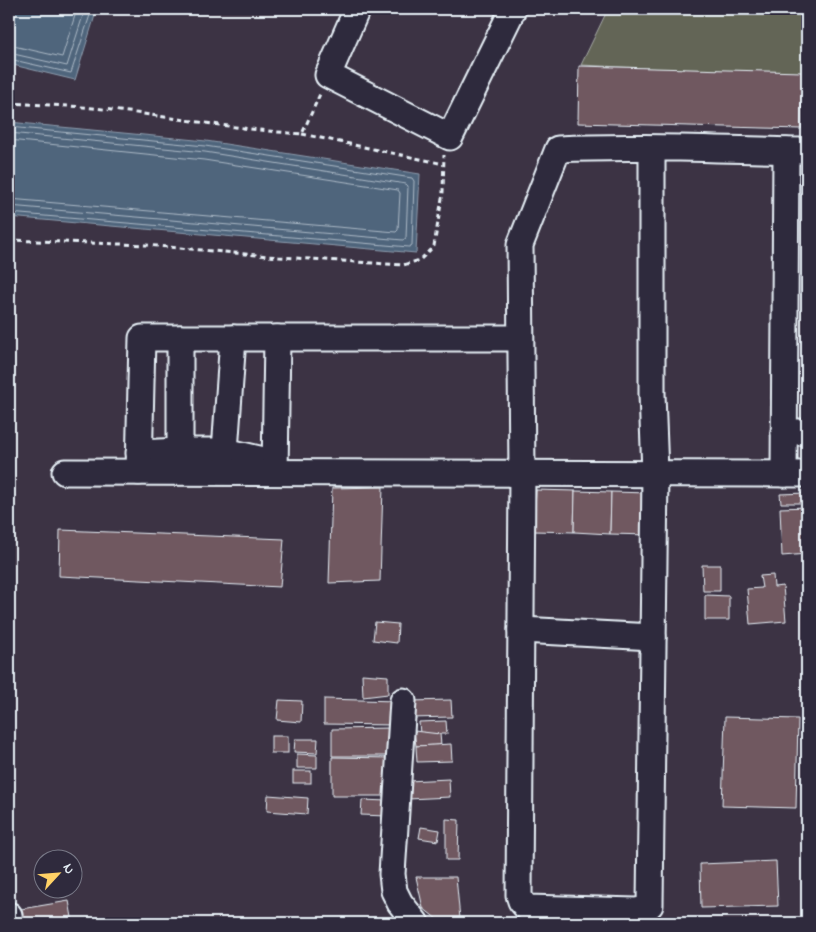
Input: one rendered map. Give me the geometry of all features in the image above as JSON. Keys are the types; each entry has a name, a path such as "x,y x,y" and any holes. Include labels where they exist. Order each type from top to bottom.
{"street":[{"path":"357,9 328,75 450,137 504,12"},
{"path":"139,462 522,473 655,473 796,474 796,151 652,148 558,149 520,245 522,473 519,895 527,908 636,911 646,909 650,905 655,473 652,394 652,148"},
{"path":"139,462 142,338 520,338"},
{"path":"180,338 180,450"},
{"path":"225,451 233,338"},
{"path":"275,467 277,338"},
{"path":"66,472 139,462 180,450 225,451 275,467"},
{"path":"521,630 653,637"},
{"path":"403,701 392,874 394,891 400,903 416,923"},
{"path":"9,915 10,923"}],"path":[{"path":"302,134 328,75"},
{"path":"9,103 91,107 269,132 302,134 444,164"},
{"path":"9,240 146,245 279,257 403,265 420,260 434,246 443,192 444,155 450,137"}],"green space":[{"path":"608,9 807,9 807,76 581,65"}],"water":[{"path":"9,9 97,9 75,80 9,64"},
{"path":"9,122 206,141 420,174 416,253 9,217"}],"building":[{"path":"579,66 802,72 801,129 578,123"},
{"path":"805,81 807,81 807,126 804,126"},
{"path":"383,487 380,581 329,583 332,488"},
{"path":"536,490 575,491 574,532 534,531"},
{"path":"575,491 611,492 610,534 574,532"},
{"path":"611,492 650,493 649,535 610,534"},
{"path":"807,493 807,503 781,503 780,494"},
{"path":"807,507 807,554 782,556 780,508"},
{"path":"60,530 284,539 280,587 59,576"},
{"path":"702,565 720,565 720,591 703,591"},
{"path":"773,575 774,587 783,586 786,621 750,624 747,589 762,588 760,576"},
{"path":"705,595 729,596 729,620 705,620"},
{"path":"375,622 398,624 397,643 373,640"},
{"path":"362,674 388,676 388,694 363,697"},
{"path":"324,699 396,701 395,725 324,724"},
{"path":"279,700 302,701 301,722 277,720"},
{"path":"451,700 452,717 410,718 410,701"},
{"path":"725,717 798,719 796,808 722,806"},
{"path":"446,721 447,734 420,734 419,722"},
{"path":"392,728 392,756 332,756 332,729"},
{"path":"414,731 440,734 441,745 416,746"},
{"path":"271,736 288,736 288,753 271,753"},
{"path":"295,739 318,739 317,753 294,752"},
{"path":"451,744 452,761 417,762 416,746"},
{"path":"297,754 317,755 317,768 297,768"},
{"path":"332,757 391,758 391,796 332,796"},
{"path":"293,771 311,771 311,783 293,783"},
{"path":"449,779 450,797 408,799 408,781"},
{"path":"268,795 308,798 307,814 267,811"},
{"path":"362,800 387,801 386,816 361,815"},
{"path":"446,819 459,820 458,860 446,860"},
{"path":"421,827 440,830 438,841 419,838"},
{"path":"776,861 778,906 701,908 700,864"},
{"path":"416,877 456,877 460,919 438,920 423,908"},
{"path":"69,901 73,923 23,923 21,909"}]}
